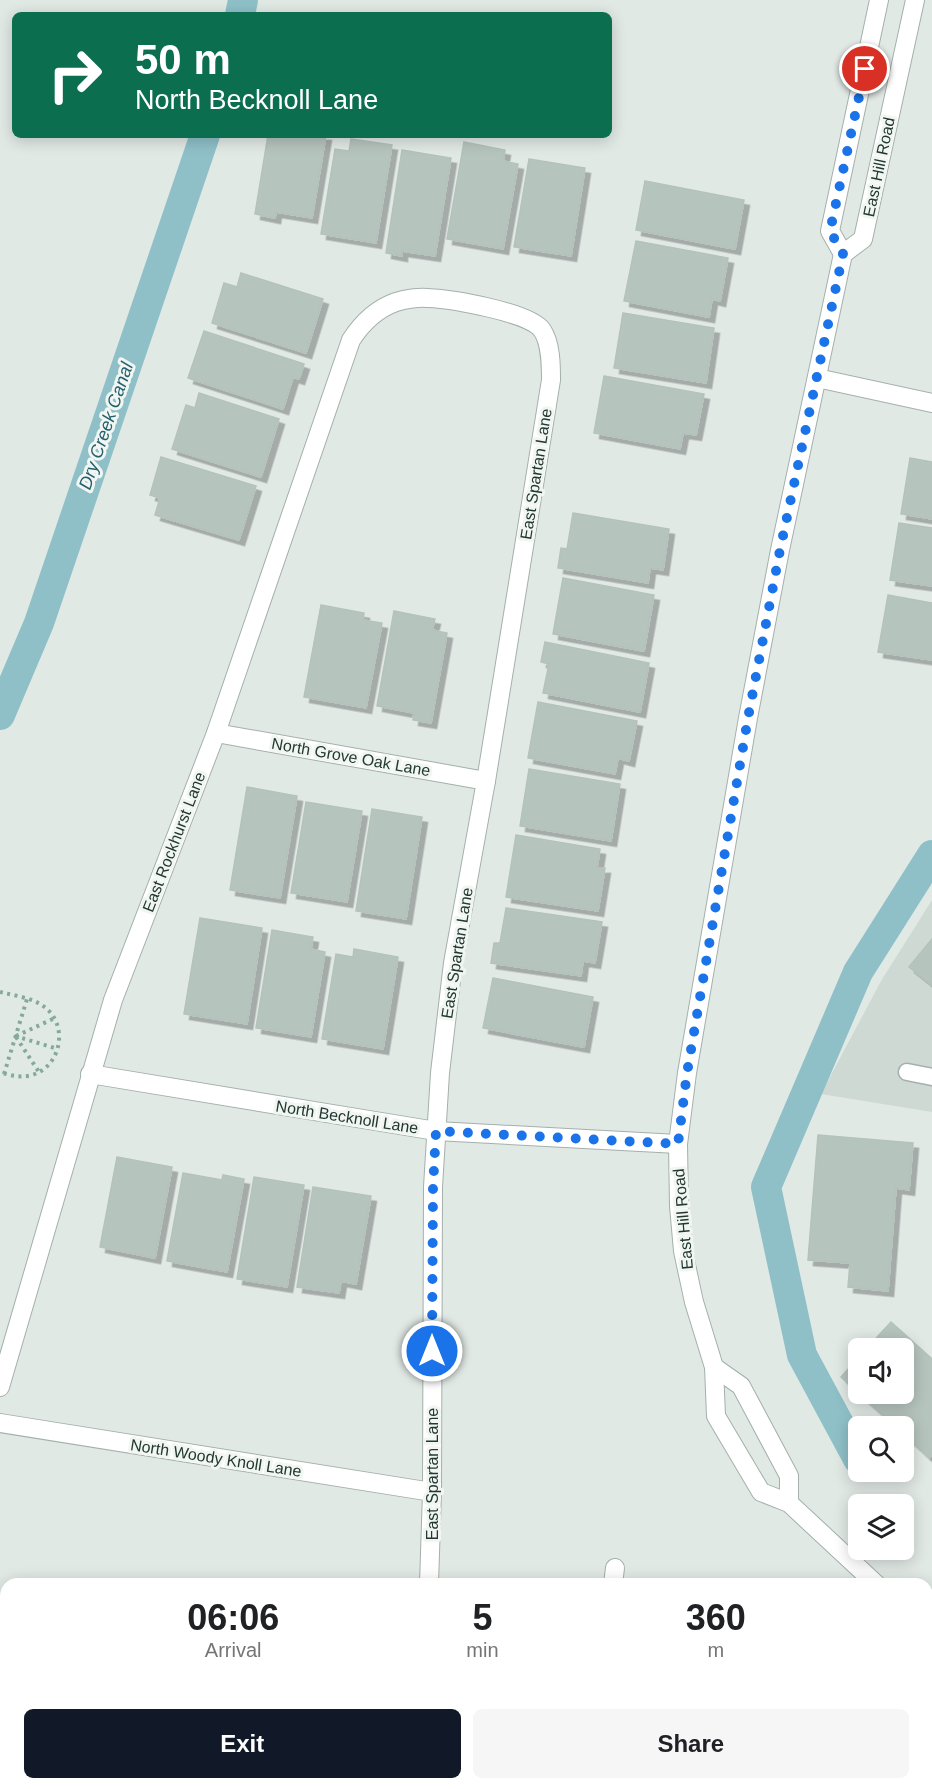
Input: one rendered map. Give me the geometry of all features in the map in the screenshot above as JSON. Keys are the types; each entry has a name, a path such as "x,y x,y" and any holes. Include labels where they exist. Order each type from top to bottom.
{"street":[{"name":"East Hill Road","path":"843,254 830,231 879,0"},
{"name":"East Hill Road","path":"870,1578 789,1503 761,1492 716,1416 714,1367 694,1302 682,1251 678,1144 689,1062 748,718 780,550 843,254 863,239 915,0"},
{"name":"East Spartan Lane","path":"378,310 396,302 427,298 502,310 525,318 542,330 551,355 551,380 486,781 453,963 440,1072 433,1187 432,1492 429,1578"},
{"name":"East Rockhurst Lane","path":"0,1387 113,1000 216,734 351,340 362,324 378,310"},
{"path":"817,378 932,404"},
{"name":"North Grove Oak Lane","path":"216,734 486,781"},
{"name":"North Becknoll Lane","path":"90,1074 436,1131 678,1144"},
{"path":"714,1367 741,1386 789,1476 789,1503"},
{"name":"North Woody Knoll Lane","path":"0,1424 432,1492"}],"lane":[{"path":"907,1072 932,1077"}],"path":[{"path":"0,992 35,1001 47,1008 55,1018 60,1039 58,1049 47,1066 22,1077 2,1073 27,999"},
{"path":"15,1036 55,1018"},
{"path":"15,1036 58,1049"},
{"path":"15,1036 39,1071"}],"shaded area":[{"path":"932,900 932,1112 821,1094 881,981"}],"building":[{"path":"268,138 325,138 312,218 276,212 275,218 255,214"},
{"path":"351,139 392,145 376,243 321,234 335,149 349,151"},
{"path":"464,142 505,150 503,161 518,164 503,249 447,239"},
{"path":"402,150 451,158 435,256 402,251 402,256 386,253"},
{"path":"529,159 585,168 571,256 514,247"},
{"path":"645,181 744,200 735,249 636,230"},
{"path":"636,241 728,258 720,301 712,299 709,317 624,301"},
{"path":"241,273 323,299 306,353 212,323 224,283 237,287"},
{"path":"623,313 714,328 706,383 614,368"},
{"path":"204,331 304,364 299,379 293,377 283,409 188,378"},
{"path":"604,376 704,394 696,435 683,433 680,449 594,433"},
{"path":"199,393 279,419 261,477 172,449 186,405 195,408"},
{"path":"161,457 256,486 239,540 155,515 160,498 150,495"},
{"path":"910,458 932,462 932,519 901,514"},
{"path":"573,513 669,529 663,570 650,568 648,583 558,568 561,548 567,549"},
{"path":"899,523 932,528 932,586 890,580"},
{"path":"563,578 654,595 644,651 553,634"},
{"path":"888,595 932,603 932,660 878,652"},
{"path":"321,605 364,613 363,620 382,623 366,708 304,697"},
{"path":"394,611 435,619 432,630 447,633 431,723 413,720 414,713 377,706"},
{"path":"545,642 649,663 640,712 543,693 549,664 541,662"},
{"path":"538,702 637,721 629,761 618,758 615,774 528,758"},
{"path":"529,769 620,784 611,841 520,826"},
{"path":"247,787 297,796 280,898 230,890"},
{"path":"306,802 362,811 347,902 291,893"},
{"path":"372,809 422,817 406,919 356,911"},
{"path":"516,835 600,849 597,868 605,868 598,911 506,897"},
{"path":"506,908 602,922 595,963 583,961 581,976 491,963 494,943 500,943"},
{"path":"200,918 262,928 247,1024 184,1014"},
{"path":"272,930 313,937 311,949 325,952 311,1037 256,1028"},
{"path":"932,939 932,985 909,967"},
{"path":"354,949 398,957 383,1049 322,1039 336,954 353,957"},
{"path":"493,978 593,997 584,1047 483,1028"},
{"path":"818,1135 913,1143 909,1190 896,1188 888,1291 848,1287 850,1263 808,1260"},
{"path":"117,1157 172,1167 155,1258 100,1247"},
{"path":"183,1173 222,1180 223,1175 244,1179 227,1272 167,1261"},
{"path":"254,1177 304,1185 287,1287 237,1279"},
{"path":"313,1187 371,1196 356,1284 341,1281 339,1293 297,1287"},
{"path":"891,1322 909,1338 876,1338"},
{"path":"914,1343 932,1359 932,1455 929,1458 914,1444 914,1416 884,1416 870,1404 914,1404"},
{"path":"848,1369 848,1384 841,1377"}],"waterway":[{"name":"Dry Creek Canal","path":"241,12 243,0"},
{"name":"Dry Creek Canal","path":"0,715 39,623 204,138"},
{"path":"848,1440 802,1355 766,1187 858,972 932,855"}],"route":[{"path":"432,1351 433,1187 436,1131 678,1144 687,1073 748,718 780,550 843,254 830,231 865,69"}]}
